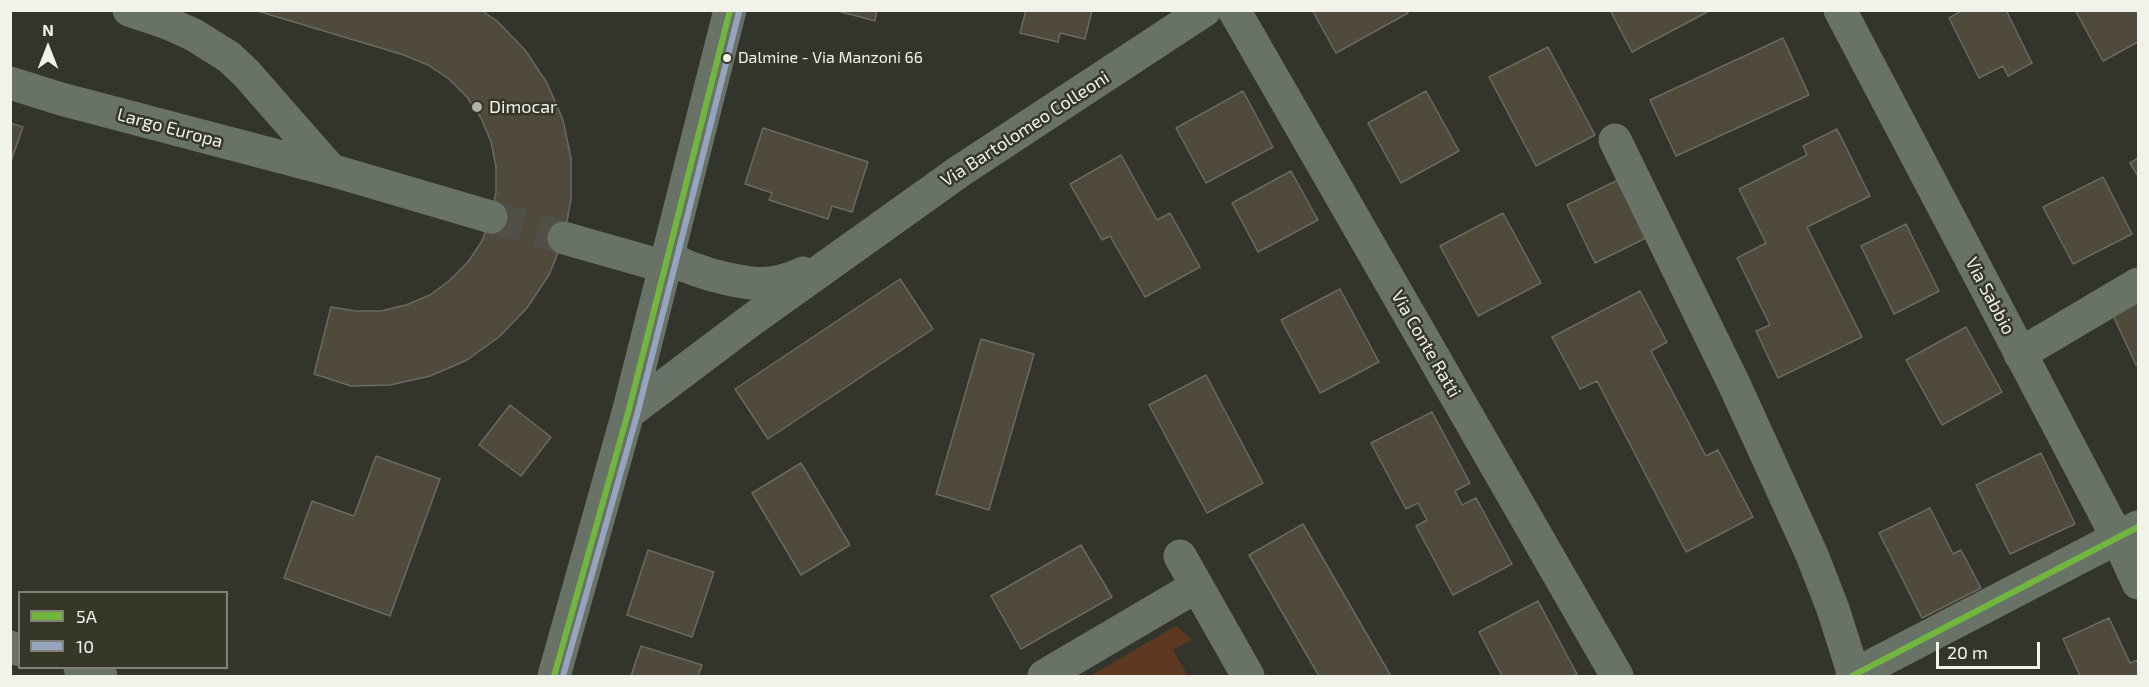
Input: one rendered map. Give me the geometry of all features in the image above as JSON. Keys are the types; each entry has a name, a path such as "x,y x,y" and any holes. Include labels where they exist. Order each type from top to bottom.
{"street":[{"path":"129,10 186,32 207,42 229,57 246,73 331,170"},
{"path":"554,676 628,413 730,10"},
{"name":"Via Bartolomeo Colleoni","path":"628,413 750,321 960,171 1205,10"},
{"name":"Via Conte Ratti","path":"1234,10 1617,676"},
{"name":"Via Sabbio","path":"1840,10 2020,354 2128,532 2139,583"},
{"name":"Largo Europa","path":"10,83 331,170 491,217"},
{"path":"1615,140 1734,384 1812,555 1833,609 1853,676 2128,532"},
{"path":"564,238 667,261"},
{"name":"Via Bartolomeo Colleoni","path":"667,261 736,282 762,284 784,281 848,250"},
{"path":"2020,354 2139,284"},
{"path":"1180,556 1248,676"},
{"path":"1044,676 1197,586"},
{"path":"83,669 101,676"}],"shaded area":[{"path":"1176,626 1192,639 1173,650 1188,676 1090,676"}],"building":[{"path":"254,10 481,10 497,21 525,50 547,83 563,120 571,159 571,199 564,238 549,275 527,308 499,337 467,360 430,376 390,385 351,386 314,374 331,307 356,311 381,311 406,305 430,295 468,262 482,241 491,217 496,192 496,167 491,142 481,118 467,97 449,79 428,65 404,55"},
{"path":"834,10 877,10 875,21"},
{"path":"1026,10 1092,10 1085,39 1060,33 1058,42 1020,33"},
{"path":"1312,10 1407,10 1408,13 1336,53"},
{"path":"1610,10 1711,10 1632,52"},
{"path":"1963,10 2006,10 2032,63 2008,76 2003,66 1979,78 1949,18"},
{"path":"2075,10 2136,10 2138,42 2103,61"},
{"path":"1783,38 1809,95 1676,156 1650,100"},
{"path":"1548,47 1595,135 1536,166 1489,77"},
{"path":"1243,91 1273,147 1206,183 1176,128"},
{"path":"1426,91 1459,151 1401,183 1368,123"},
{"path":"10,123 23,127 10,164"},
{"path":"763,128 868,162 852,212 832,206 828,219 769,200 772,193 745,184"},
{"path":"1837,129 1870,196 1807,227 1862,337 1778,378 1756,331 1770,325 1737,258 1766,243 1739,189 1807,155 1803,146"},
{"path":"1121,155 1157,220 1170,213 1200,267 1145,297 1110,236 1102,240 1070,184"},
{"path":"2138,158 2138,176 2130,163"},
{"path":"1291,171 1318,220 1258,252 1232,203"},
{"path":"2103,177 2132,234 2073,264 2043,207"},
{"path":"1620,179 1648,237 1595,263 1567,205"},
{"path":"1503,213 1541,283 1478,316 1440,246"},
{"path":"1906,224 1939,291 1894,314 1861,246"},
{"path":"900,279 933,329 768,439 735,389"},
{"path":"1340,289 1379,362 1320,393 1281,320"},
{"path":"1640,291 1667,342 1651,351 1706,456 1718,450 1753,517 1686,552 1597,381 1580,389 1552,337"},
{"path":"2138,299 2138,364 2136,365 2111,311"},
{"path":"1966,327 2002,392 1942,425 1906,360"},
{"path":"981,339 1034,354 989,510 936,494"},
{"path":"1206,375 1263,483 1207,513 1149,405"},
{"path":"510,405 551,437 521,476 479,445"},
{"path":"1432,412 1470,483 1455,491 1462,505 1476,498 1512,564 1453,595 1416,526 1427,520 1418,503 1406,509 1371,443"},
{"path":"2041,453 2075,524 2010,554 1976,485"},
{"path":"376,456 440,479 390,616 284,578 312,501 354,516"},
{"path":"801,463 850,545 801,575 752,493"},
{"path":"1930,508 1953,554 1961,550 1981,588 1922,618 1879,533"},
{"path":"1303,524 1391,676 1319,676 1249,555"},
{"path":"1081,545 1112,597 1021,649 991,596"},
{"path":"648,550 714,572 692,637 627,615"},
{"path":"1538,601 1577,674 1573,676 1502,676 1479,632"},
{"path":"2109,618 2130,663 2138,660 2138,676 2080,676 2063,639"},
{"path":"641,646 702,665 698,676 631,676"}],"tunnel":[{"path":"491,217 564,238"}],"transit line":[{"name":"5A","path":"554,676 628,413 730,10"},
{"name":"10","path":"563,676 637,415 739,12"},
{"name":"5A","path":"1852,676 2138,527"}],"place":[{"name":"Dalmine - Via Manzoni 66","path":"727,58"},
{"name":"Dimocar","path":"477,107"}]}
